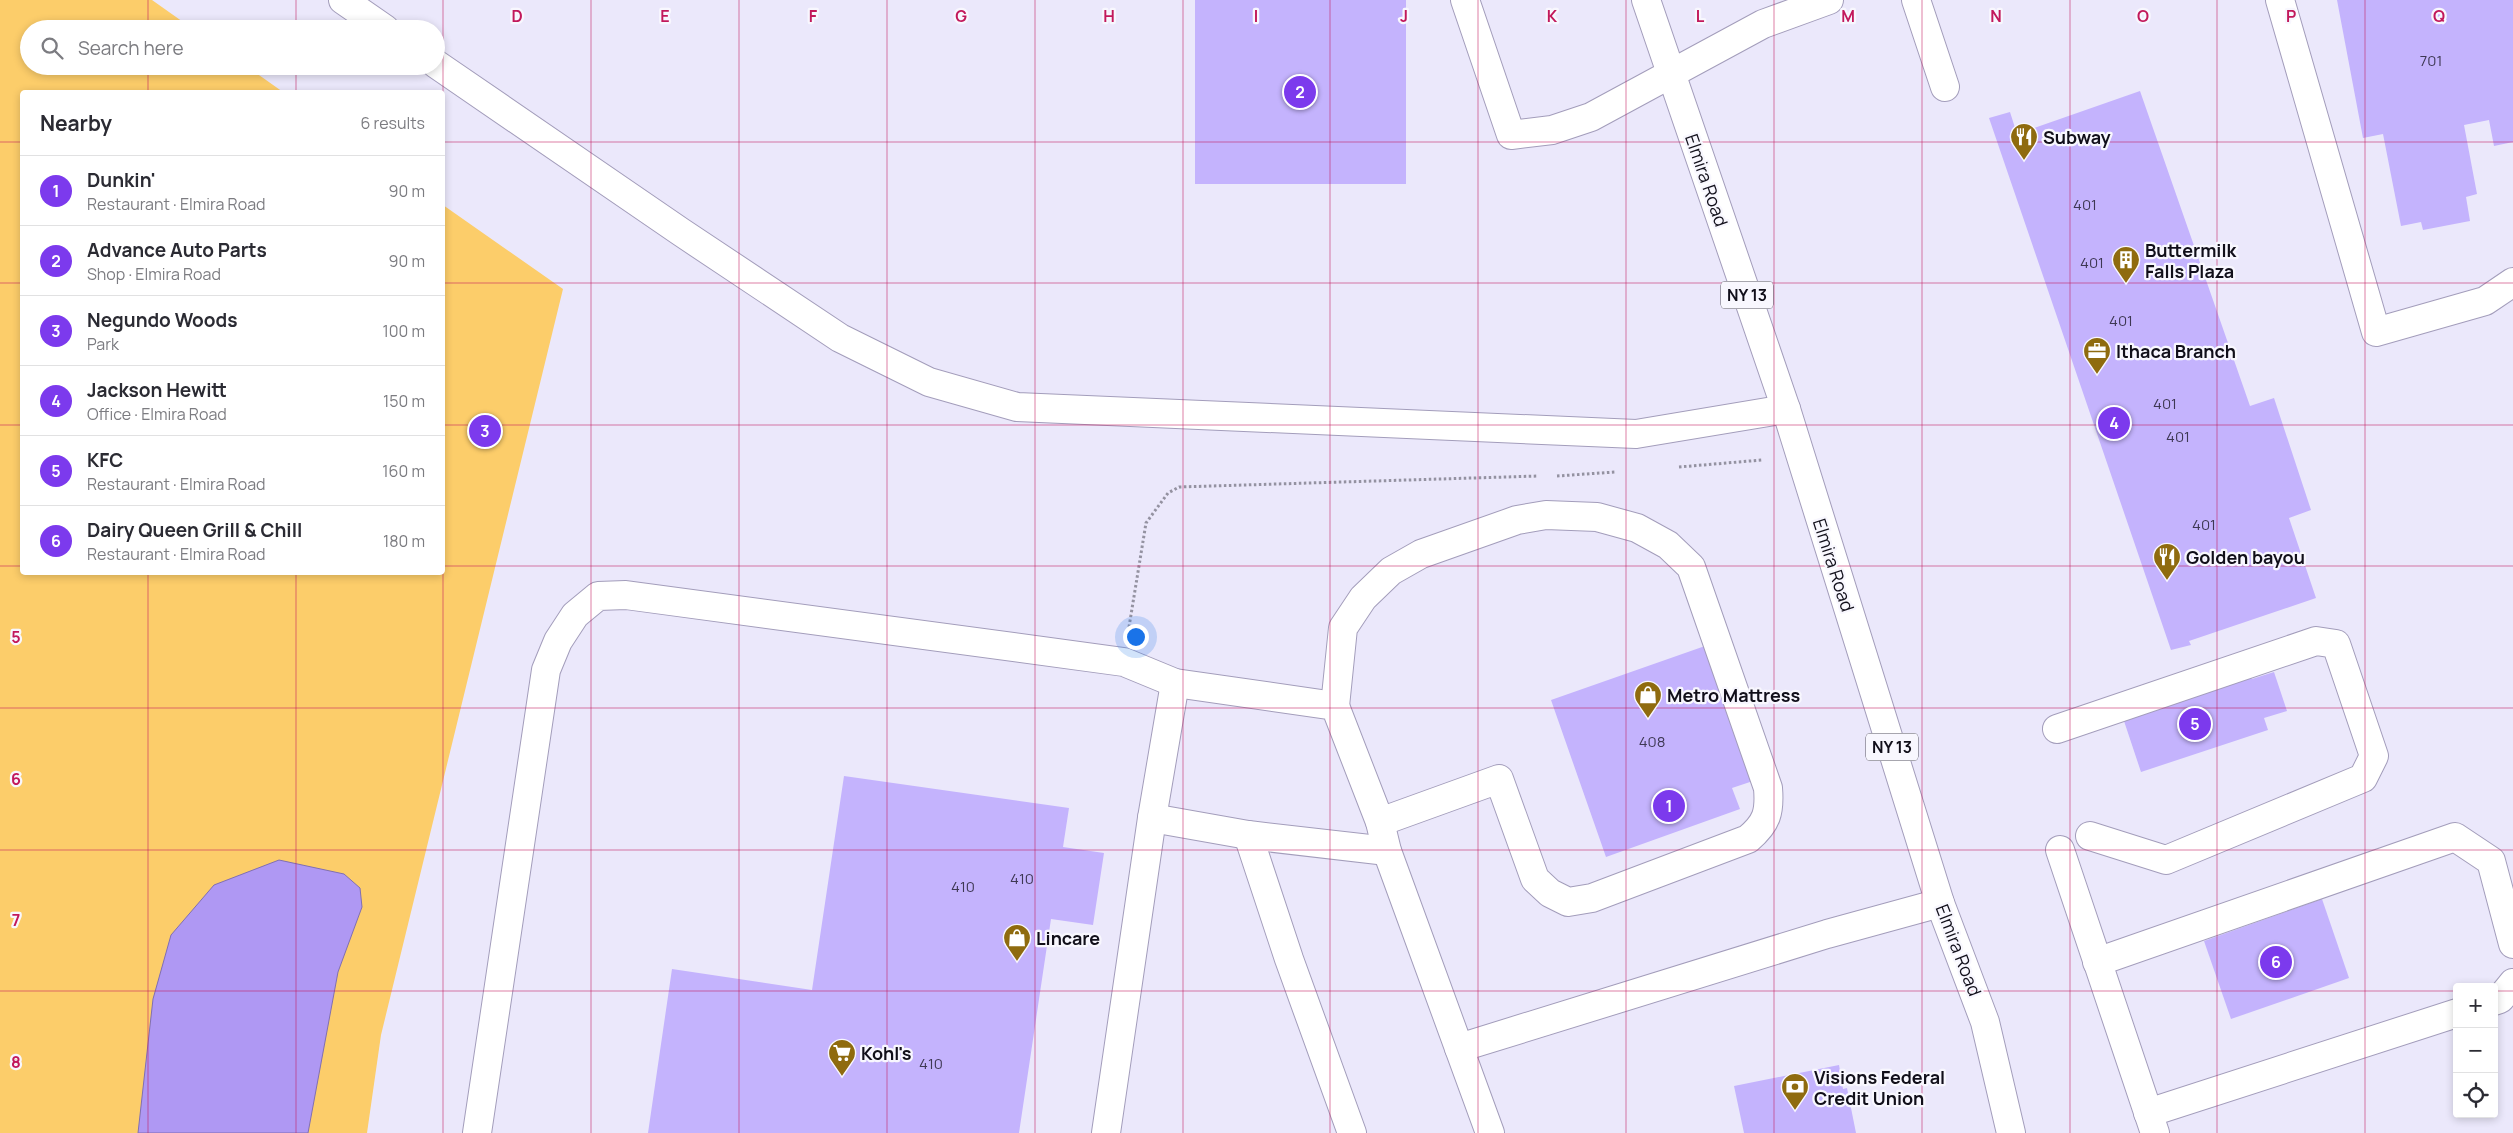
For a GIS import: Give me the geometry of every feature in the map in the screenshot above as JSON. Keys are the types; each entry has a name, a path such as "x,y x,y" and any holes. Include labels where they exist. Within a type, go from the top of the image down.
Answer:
{"main road":[{"path":"343,0 372,20"},
{"path":"1465,0 1511,135 1552,130 1591,117 1763,24 1829,0"},
{"name":"Elmira Road","path":"1646,0 1786,409 1940,903 1985,1022 2010,1133"},
{"path":"1916,0 1945,87"},
{"path":"2280,0 2376,332 2485,301 2513,282"},
{"path":"445,70 840,338 929,382 1017,407 1636,434 1786,409"},
{"path":"1380,822 1499,779 1536,880 1550,893 1568,902 1592,898 1748,839 1761,828 1769,808 1768,788 1691,567 1668,545 1637,528 1597,517 1546,515 1517,520 1421,554 1391,571 1363,598 1343,628 1335,706 1380,822 1387,851 1490,1133"},
{"path":"477,1133 546,670 558,641 575,615 598,596 626,594 1124,662 1176,683 1335,706"},
{"path":"2057,729 2316,641 2336,644 2374,756 2363,778 2166,860 2090,836"},
{"path":"1106,1133 1152,818 1176,683"},
{"path":"1152,818 1248,835 1387,851"},
{"path":"1248,835 1289,959 1352,1133"},
{"path":"2097,962 2455,837 2491,861 2513,944"},
{"path":"2060,850 2151,1123 2453,1014"},
{"path":"1459,1048 1827,934 1940,903"},
{"path":"2498,1000 2513,983"}],"path":[{"path":"1671,468 1800,457"},
{"path":"1556,476 1623,472"},
{"path":"1124,662 1146,524 1168,493 1179,487 1546,476"}],"shaded area":[{"path":"0,0 152,0 180,20 20,20 20,75 259,75 280,90 20,90 20,575 445,575 445,206 563,289 381,1035 367,1133 0,1133"},
{"path":"279,860 344,874 360,888 362,907 338,972 308,1133 138,1133 153,999 171,935 214,885"}],"building":[{"path":"1195,0 1406,0 1406,184 1195,184"},
{"path":"2337,0 2513,0 2513,142 2494,146 2489,120 2464,125 2477,194 2466,197 2470,221 2423,230 2421,222 2401,226 2383,134 2363,138"},
{"name":"Buttermilk Falls Plaza","path":"2140,91 2250,406 2274,398 2311,510 2289,518 2316,598 2189,641 2191,645 2171,650 1989,118 2010,112 2017,134"},
{"path":"1705,646 1753,781 1732,788 1740,809 1606,857 1551,700"},
{"path":"2274,672 2287,711 2264,718 2268,730 2141,772 2123,718 2250,675 2252,679"},
{"path":"844,776 1069,808 1063,847 1104,853 1093,925 1051,919 1019,1133 648,1133 672,969 812,990"},
{"path":"2322,899 2349,978 2231,1019 2204,941"},
{"name":"Visions Federal Credit Union","path":"1839,1065 1843,1089 1847,1088 1856,1133 1744,1133 1734,1086"}],"place":[{"name":"Advance Auto Parts","path":"1300,92"},
{"name":"Subway","path":"2024,161"},
{"name":"Buttermilk Falls Plaza","path":"2126,284"},
{"name":"Ithaca Branch","path":"2097,375"},
{"name":"Jackson Hewitt","path":"2114,423"},
{"name":"Negundo Woods","path":"485,431"},
{"name":"Golden bayou","path":"2167,581"},
{"name":"Metro Mattress","path":"1648,719"},
{"name":"KFC","path":"2195,724"},
{"name":"Dunkin'","path":"1669,806"},
{"name":"Lincare","path":"1017,962"},
{"name":"Dairy Queen Grill & Chill","path":"2276,962"},
{"name":"Kohl's","path":"842,1077"},
{"name":"Visions Federal Credit Union","path":"1795,1111"}]}
